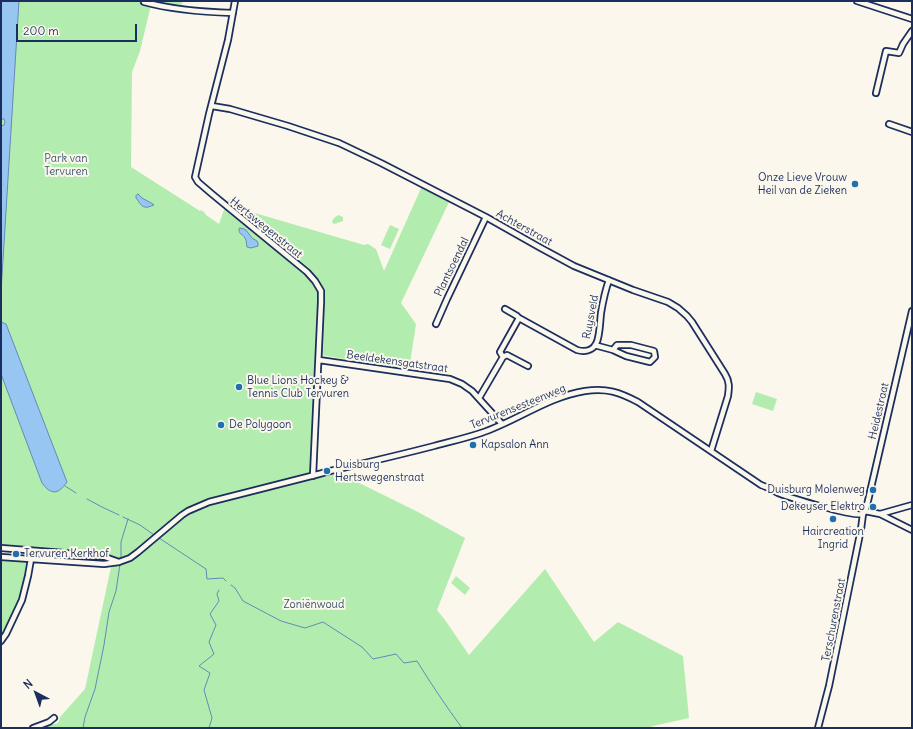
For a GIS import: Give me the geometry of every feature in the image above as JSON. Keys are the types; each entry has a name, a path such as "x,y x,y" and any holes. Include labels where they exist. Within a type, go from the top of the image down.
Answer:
{"street":[{"name":"Hertswegenstraat","path":"235,1 228,40 195,177 196,180 212,194 307,272 321,291 313,476"},
{"path":"857,1 912,19"},
{"path":"144,2 173,9 233,13"},
{"path":"876,93 886,51 898,53 912,31"},
{"name":"Achterstraat","path":"212,106 230,109 339,143 486,217 574,266 633,290 668,302 678,308 694,324 725,374 729,384 728,396 711,451"},
{"path":"889,124 912,132"},
{"name":"Plantsoendal","path":"436,324 486,217"},
{"name":"Ruysveld","path":"505,309 577,350 586,351 596,345 605,292 609,280"},
{"name":"Heidestraat","path":"864,512 912,311"},
{"path":"503,357 500,352 519,318"},
{"path":"596,345 614,350 626,356 650,362 655,357 654,351 631,345 617,345 614,350"},
{"path":"478,398 503,357 507,355 528,366"},
{"name":"Beeldekensgatstraat","path":"319,360 450,379 462,384 472,391 502,424"},
{"name":"Tervurensesteenweg","path":"1,556 104,564 119,562 138,552 171,523 188,511 209,502 470,436 489,430 556,398 584,392 604,390 616,392 638,402 761,485 778,493 846,513 859,515 864,512 880,514"},
{"path":"880,514 912,504"},
{"name":"Terschurenstraat","path":"818,728 831,679 864,512"},
{"path":"880,514 912,530"},
{"path":"1,548 102,556 119,562"},
{"path":"1,642 22,600 31,559"},
{"path":"33,728 49,722 54,718"}],"green space":[{"name":"Zoniënwoud","path":"1,1 183,1 178,11 151,5 140,51 132,72 131,167 200,211 201,210 219,224 226,204 230,199 248,211 364,245 369,244 376,249 384,271 422,186 450,200 401,303 416,324 409,370 315,354 310,474 214,498 216,503 312,478 339,473 418,512 465,538 437,610 469,655 545,569 594,642 618,622 683,656 689,718 649,728 42,728 58,723 60,717 85,689 111,567 110,560 1,551"},
{"path":"338,215 343,217 343,221 334,224 332,222 333,219"},
{"path":"390,225 399,229 390,249 381,245"},
{"path":"756,392 777,399 773,411 752,404"},
{"path":"1,560 26,562 23,593 3,634 1,633"},
{"path":"456,576 470,588 465,595 451,583"}],"water":[{"path":"1,1 19,1 1,292 1,126 4,125 5,122 4,119 1,119"},
{"path":"138,194 154,205 147,207 142,206 136,198"},
{"path":"240,228 246,230 252,238 257,241 258,246 251,248 247,247 246,239 239,232"},
{"path":"1,322 6,324 67,482 58,491 54,492 48,490 42,483 1,374"}],"waterway":[{"path":"65,486 76,493"},
{"path":"87,499 119,515"},
{"path":"123,517 140,525 154,535"},
{"path":"121,558 121,542 128,519"},
{"path":"159,538 206,569 207,579 223,578 226,581"},
{"path":"83,728 85,717 95,689 109,612 116,591 120,564"},
{"path":"231,585 235,588 243,601 281,621 305,628 323,622 362,647 373,659 396,654 404,663 417,661 462,728"},
{"path":"209,728 212,718 204,690 210,673 199,666 214,654 209,642 216,625 210,614 219,601 217,594 219,590"}],"place":[{"name":"Onze Lieve Vrouw Heil van de Zieken","path":"855,184"},
{"name":"Blue Lions Hockey & Tennis Club Tervuren","path":"239,387"},
{"name":"De Polygoon","path":"221,425"},
{"name":"Kapsalon Ann","path":"473,445"},
{"name":"Duisburg Hertswegenstraat","path":"327,471"},
{"name":"Duisburg Molenweg","path":"873,490"},
{"name":"Dekeyser Elektro","path":"873,507"},
{"name":"Haircreation Ingrid","path":"833,519"},
{"name":"Tervuren Kerkhof","path":"16,554"}],"park label":[{"name":"Park van Tervuren","path":"66,165"}]}
